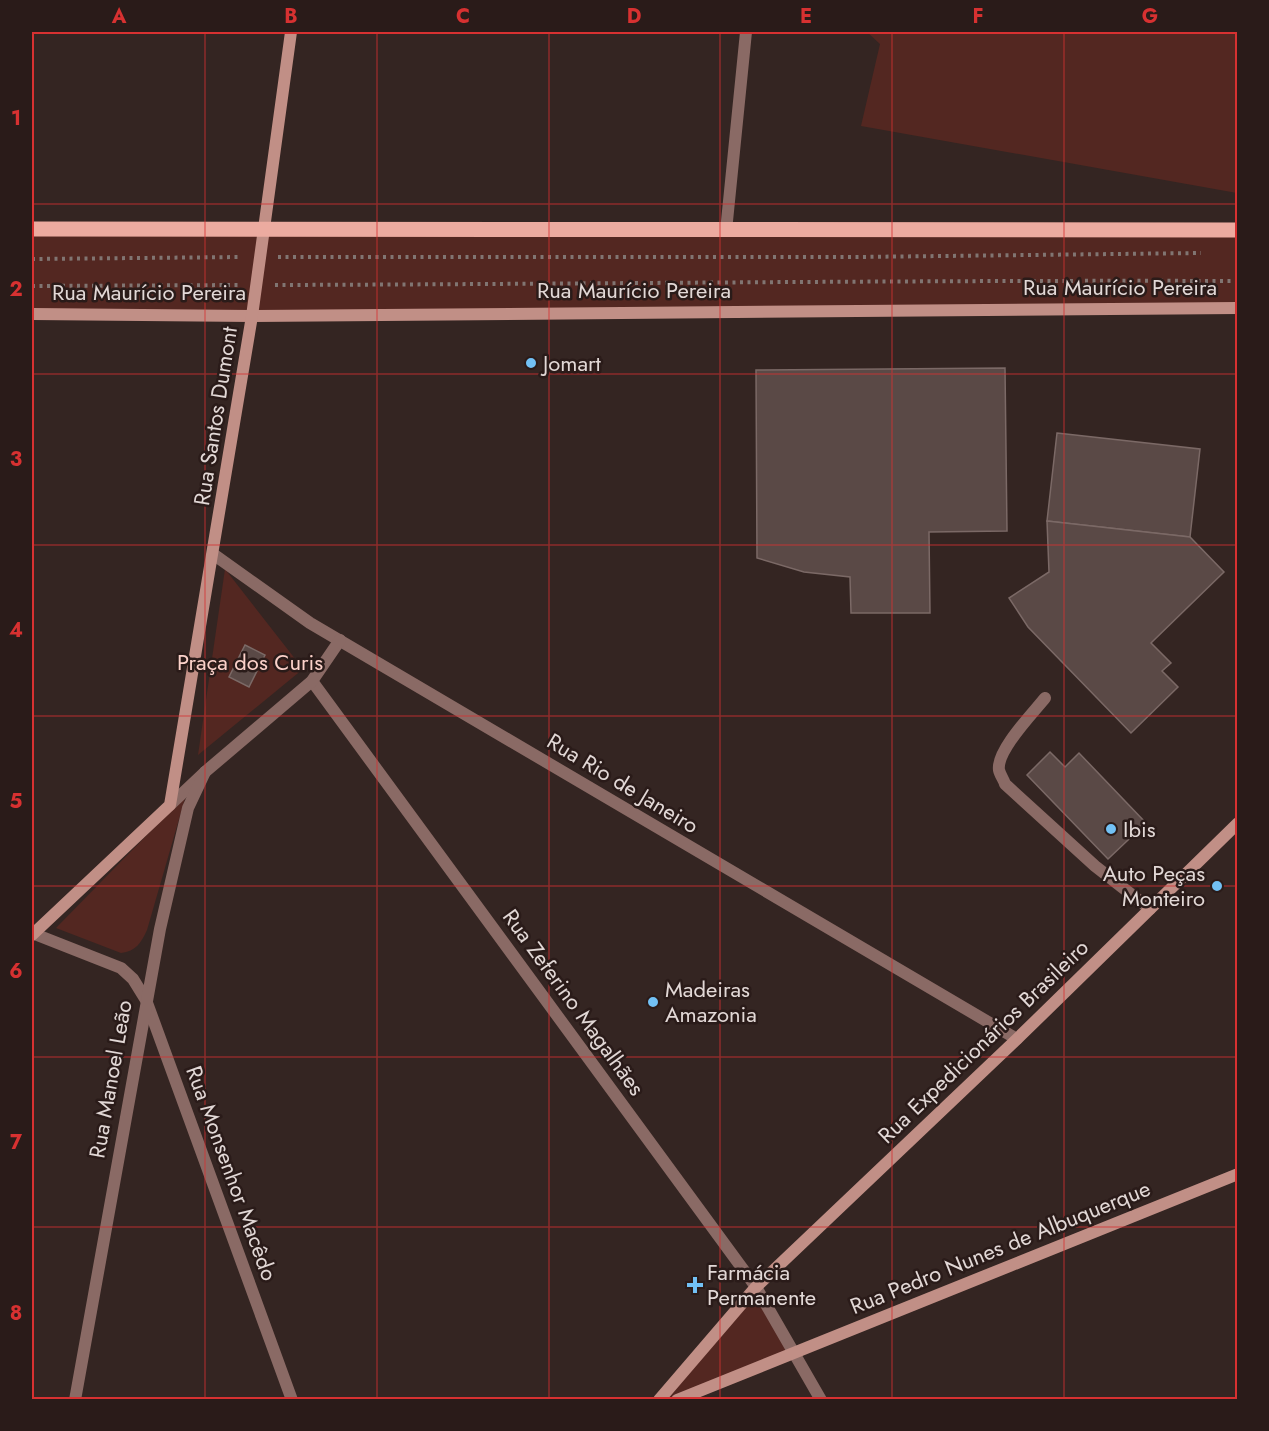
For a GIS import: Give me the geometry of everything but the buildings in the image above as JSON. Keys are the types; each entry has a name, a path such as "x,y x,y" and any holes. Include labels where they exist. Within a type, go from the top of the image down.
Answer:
{"main road":[{"path":"32,229 264,231 1238,230"}],"street":[{"name":"Rua Santos Dumont","path":"170,805 252,316 291,32"},
{"path":"726,231 747,32"},
{"name":"Rua Maurício Pereira","path":"32,314 252,316 1238,308"},
{"name":"Rua Rio de Janeiro","path":"213,554 310,623 1017,1039"},
{"path":"32,934 205,772 312,681 340,640"},
{"name":"Rua Zeferino Magalhães","path":"312,681 756,1287 796,1351 821,1400"},
{"path":"1045,698 1010,742 1001,759 999,770 1005,784 1095,866 1150,909"},
{"name":"Rua Manoel Leão","path":"75,1400 146,1000 188,808 205,772"},
{"name":"Rua Expedicionários Brasileiro","path":"659,1400 756,1287 1017,1039 1238,824"},
{"name":"Rua Monsenhor Macêdo","path":"32,934 121,968 133,979 146,1000 292,1400"},
{"name":"Rua Pedro Nunes de Albuquerque","path":"677,1400 1238,1174"}],"path":[{"path":"32,259 856,257 1202,253"},
{"path":"32,286 598,284 825,280 1238,281"}],"green space":[{"path":"867,32 1237,32 1237,193 861,126 880,44"},
{"path":"32,229 1237,230 1237,308 32,314"},
{"name":"Praça dos Curis","path":"225,569 303,669 198,755"},
{"path":"186,795 147,930 137,946 121,953 56,928"},
{"path":"756,1287 796,1351 677,1399 659,1400"}],"place":[{"name":"Jomart","path":"531,363"},
{"name":"Ibis","path":"1111,829"},
{"name":"Auto Peças Monteiro","path":"1217,886"},
{"name":"Madeiras Amazonia","path":"653,1002"},
{"name":"Farmácia Permanente","path":"695,1285"}]}
